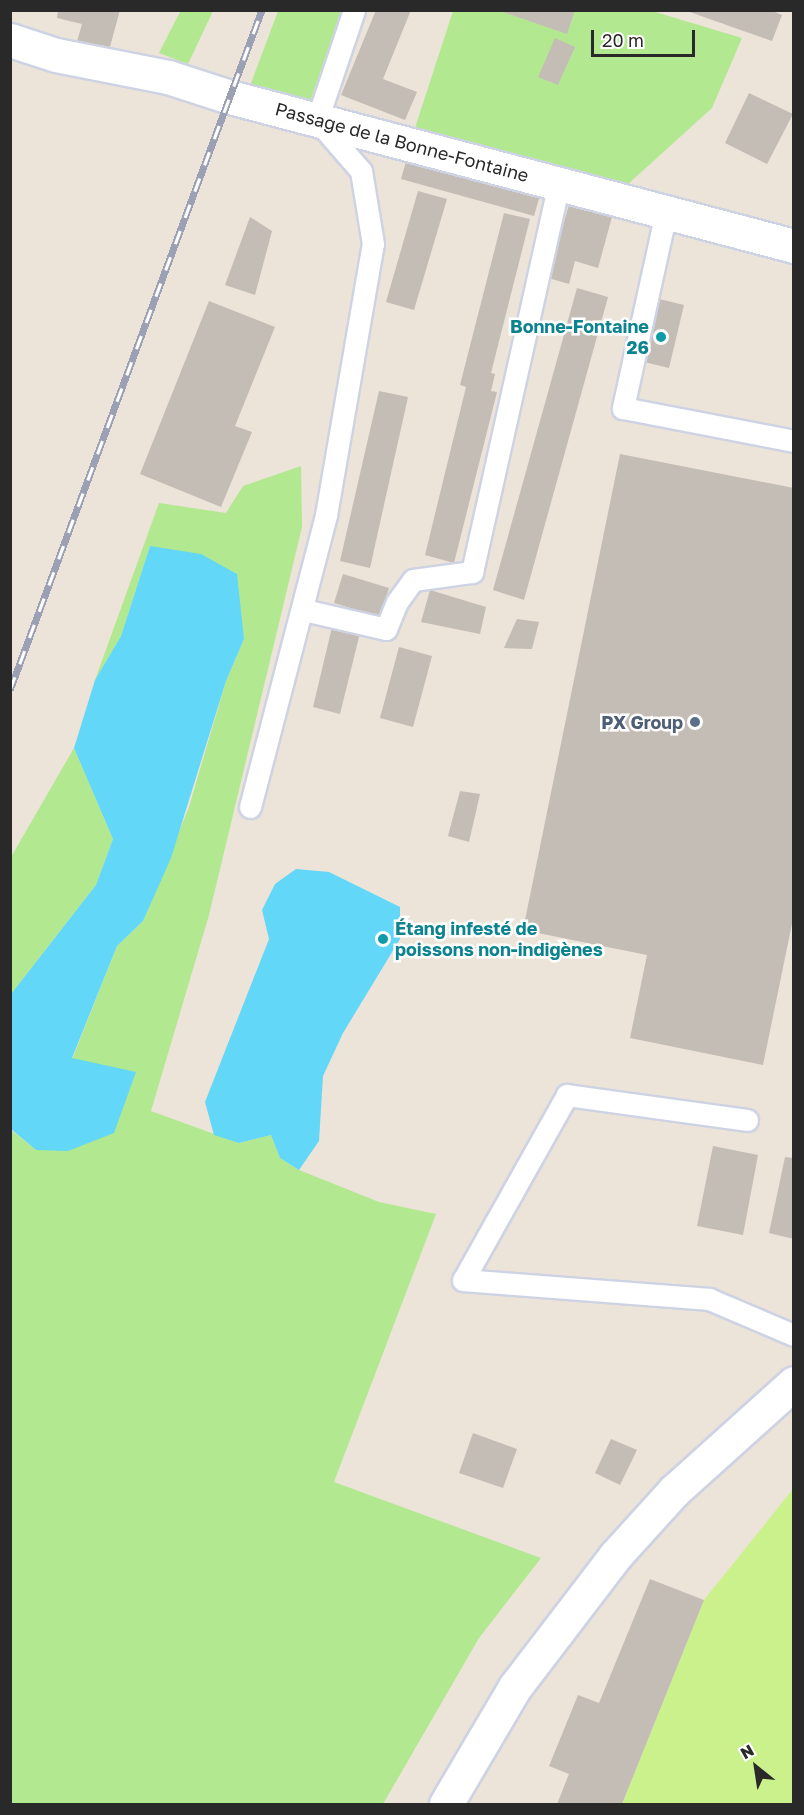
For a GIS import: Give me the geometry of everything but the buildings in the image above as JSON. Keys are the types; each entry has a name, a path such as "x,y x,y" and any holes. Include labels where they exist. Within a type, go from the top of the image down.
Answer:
{"street":[{"name":"Passage de la Bonne-Fontaine","path":"10,40 56,56 168,76 317,120 794,246"},
{"path":"446,1804 515,1687 608,1564 674,1491 794,1383"}],"lane":[{"path":"250,807 304,610 326,515 373,244 361,171 317,120 354,10"},
{"path":"304,610 386,629 397,602 413,580 472,572 559,184"},
{"path":"666,212 623,408 794,441"},
{"path":"747,1120 567,1095 463,1280 710,1299 794,1335"}],"green space":[{"path":"181,10 213,11 188,64 159,53"},
{"path":"278,11 342,11 310,102 250,86"},
{"path":"453,11 652,11 742,38 712,108 627,185 414,131"},
{"path":"301,466 302,527 209,915 151,1111 239,1143 271,1135 280,1158 299,1170 379,1202 436,1214 334,1482 541,1558 479,1638 383,1804 11,1804 10,1129 36,1150 117,946 143,921 189,807 226,681 244,639 150,546 121,636 95,680 159,503 226,513 243,486"},
{"path":"74,748 113,839 96,885 11,994 11,857"},
{"path":"793,1489 793,1804 622,1804 704,1600"}],"water":[{"path":"150,546 201,554 237,574 244,639 226,681 171,858 143,921 117,946 72,1058 136,1072 114,1133 68,1151 36,1150 11,1129 11,994 96,885 113,839 74,748 95,680 121,636"},
{"path":"296,869 329,872 400,907 400,939 343,1033 323,1076 319,1141 299,1170 280,1158 271,1135 239,1143 214,1135 205,1102 269,939 262,910 275,884"}],"railway":[{"path":"10,690 262,10"}],"place":[{"name":"Bonne-Fontaine 26","path":"661,337"},
{"name":"PX Group","path":"695,722"},
{"name":"Étang infesté de poissons non-indigènes","path":"383,939"}]}
